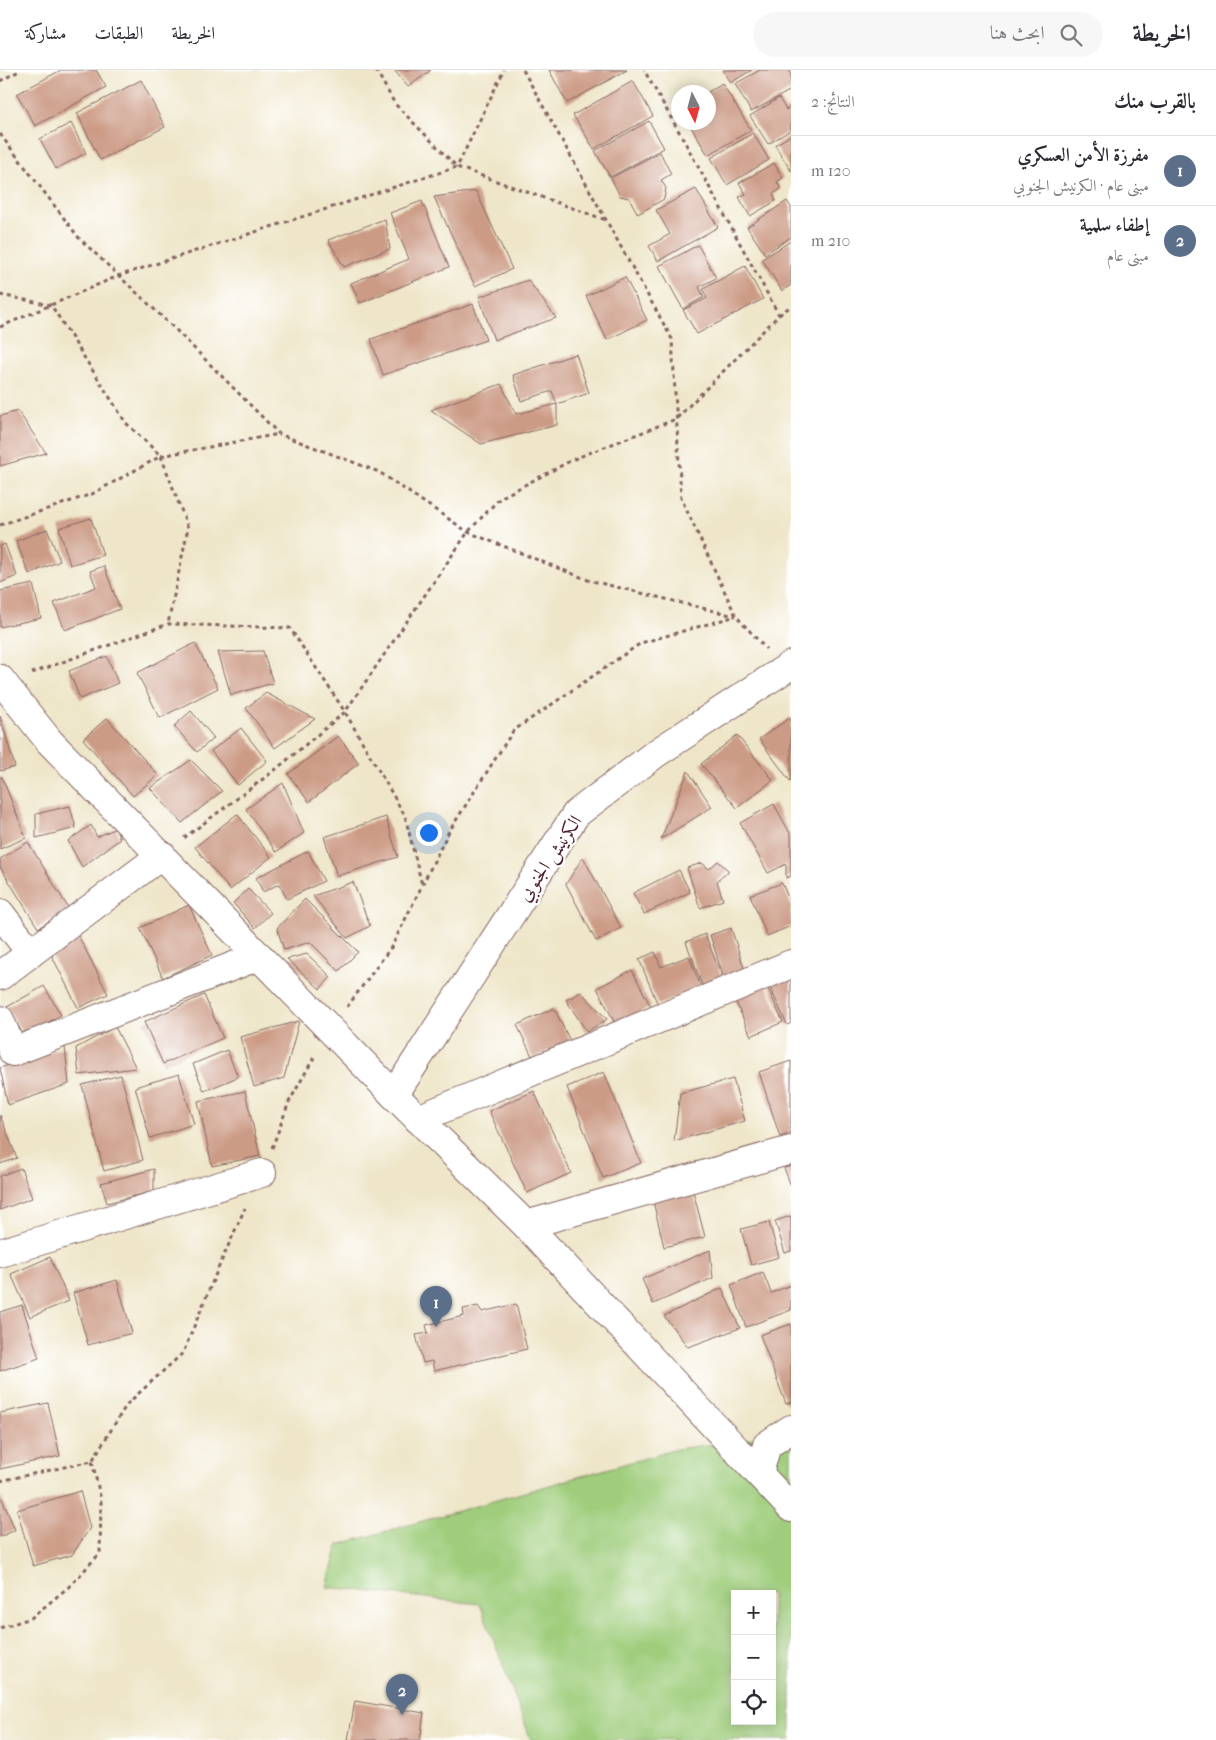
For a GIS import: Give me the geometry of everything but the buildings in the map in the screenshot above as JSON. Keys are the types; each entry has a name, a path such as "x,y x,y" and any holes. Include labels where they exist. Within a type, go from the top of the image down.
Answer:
{"street":[{"name":"الكرنيش الجنوبي","path":"394,1095 576,814 655,754 789,671"},
{"path":"2,681 50,741 394,1095 526,1225 791,1508"},
{"path":"0,976 162,855"},
{"path":"0,913 31,954"},
{"path":"0,1020 13,1052 259,956"},
{"path":"418,1119 791,964"},
{"path":"526,1225 791,1150"},
{"path":"0,1253 262,1173"},
{"path":"759,1473 767,1445 791,1429"}],"path":[{"path":"0,81 21,70"},
{"path":"376,70 395,104 457,167 606,220"},
{"path":"0,327 118,276 457,167 504,70"},
{"path":"524,70 672,339 681,498 736,616 789,671"},
{"path":"644,70 779,315"},
{"path":"0,134 79,238 175,329 279,434 379,472 468,532 588,580 736,616"},
{"path":"0,295 51,305 126,423 162,456 188,528 168,624"},
{"path":"162,855 275,770 344,712 468,532 500,498 574,459 676,419 779,315 791,306"},
{"path":"0,524 92,494 162,456 279,434"},
{"path":"2,681 168,624 290,628 344,712 405,816 422,885"},
{"path":"0,1628 31,1618 71,1585 100,1553 101,1500 92,1461"}],"green space":[{"path":"791,1433 791,1740 531,1740 480,1604 327,1587 338,1545 677,1449"}],"place":[{"name":"مفرزة الأمن العسكري","path":"436,1327"},
{"name":"إطفاء سلمية","path":"402,1715"}]}
